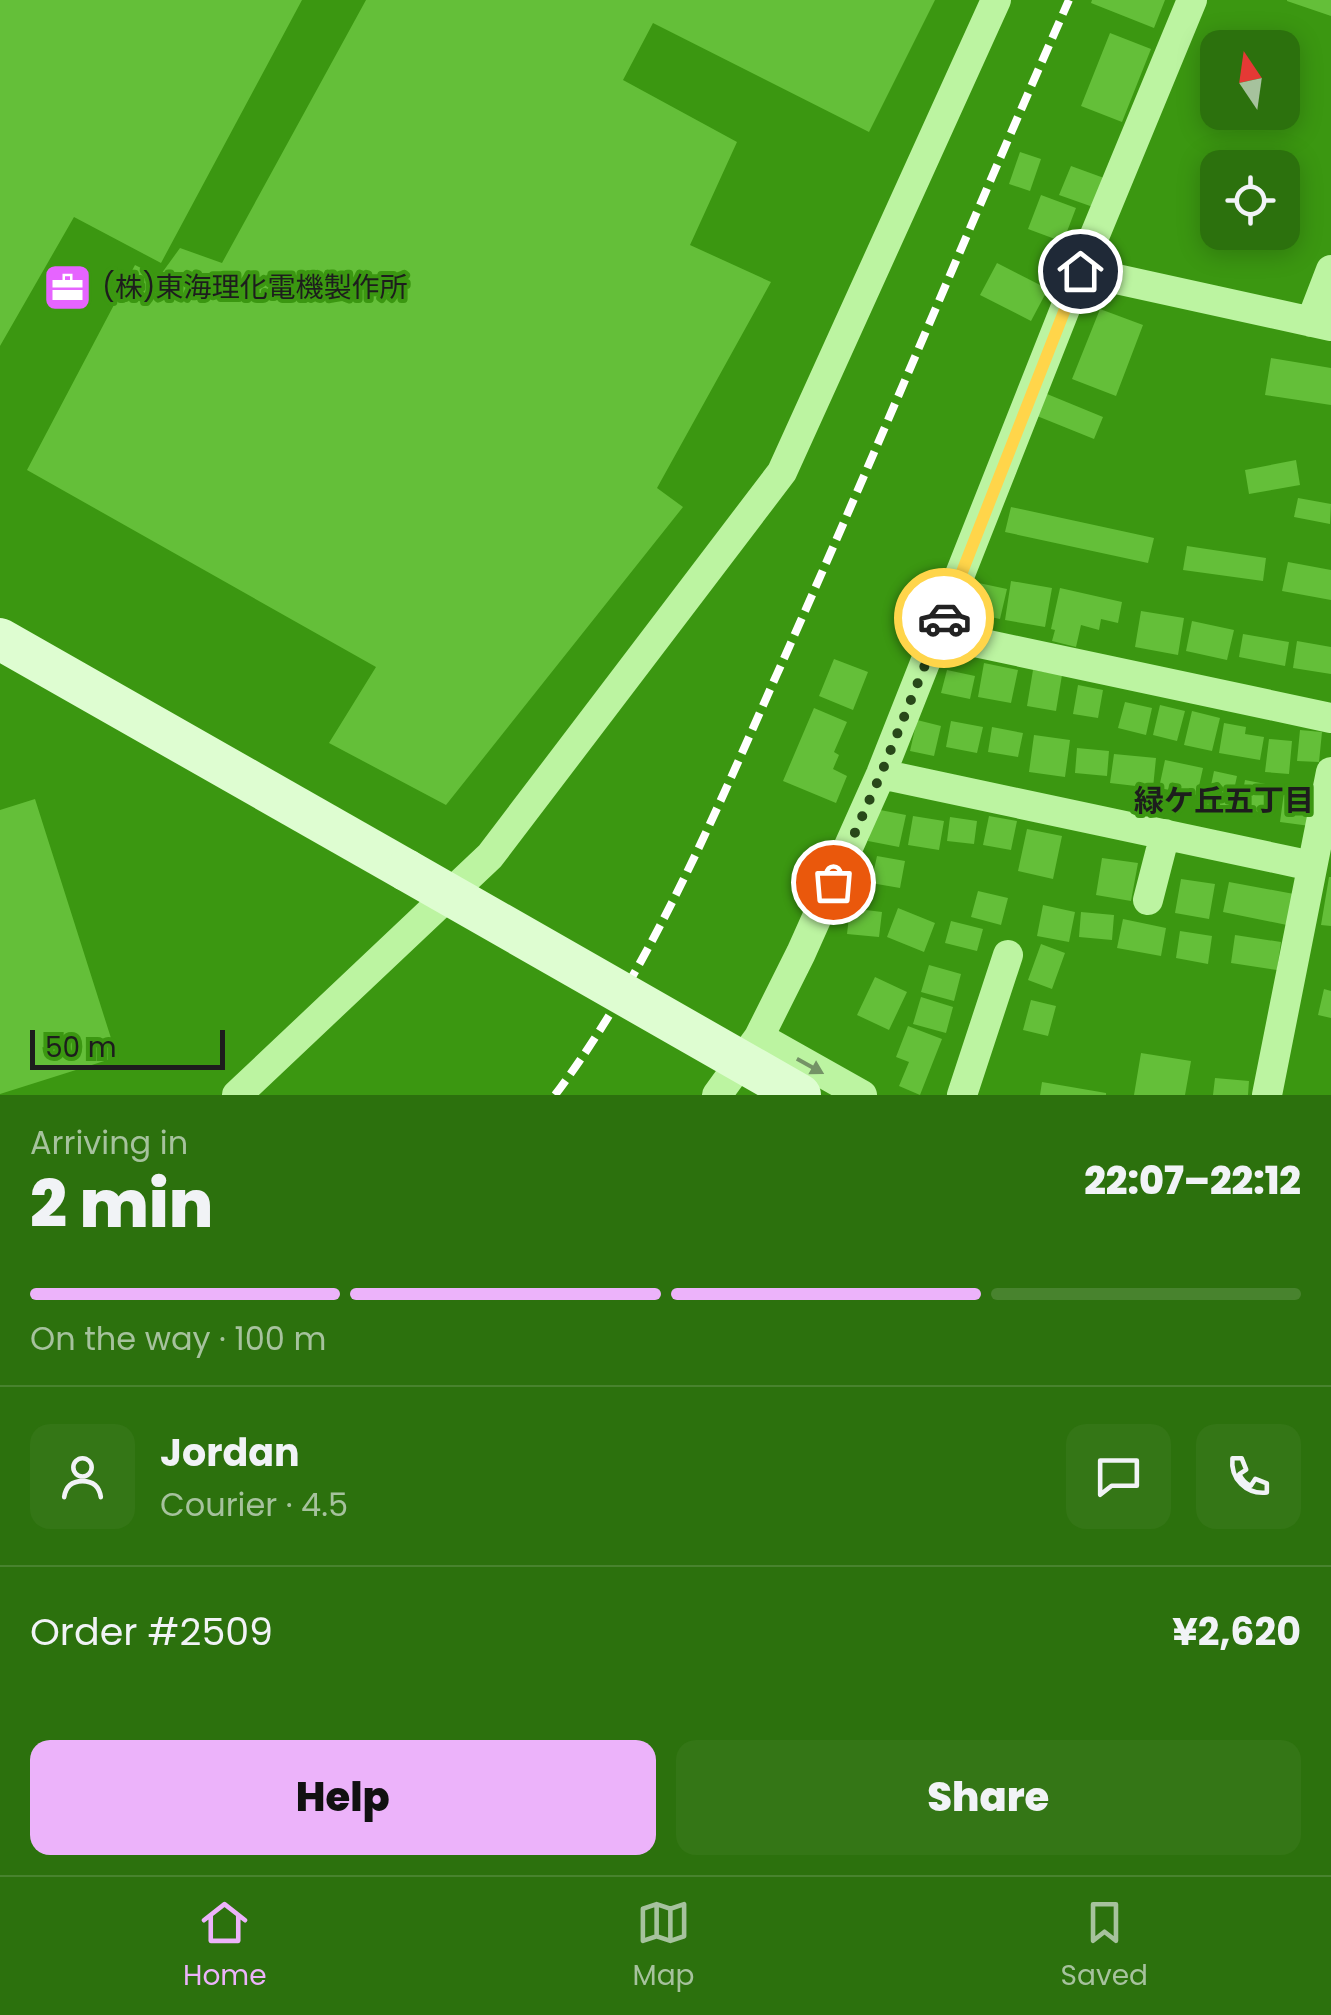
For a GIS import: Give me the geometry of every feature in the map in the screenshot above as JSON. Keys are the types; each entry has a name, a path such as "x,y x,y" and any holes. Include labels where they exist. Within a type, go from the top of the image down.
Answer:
{"street":[{"path":"237,1095 490,856 782,472 996,0"},
{"path":"720,1094 759,1037 881,774 1192,0"},
{"path":"1080,271 1321,324 1331,270"},
{"path":"938,634 1331,718"},
{"path":"0,639 800,1095"},
{"path":"1268,1095 1331,772"},
{"path":"881,774 1312,866"},
{"path":"1148,900 1166,834"},
{"path":"962,1095 1008,955"},
{"path":"759,1037 862,1095"}],"building":[{"path":"0,0 302,0 161,263 74,217 0,346"},
{"path":"366,0 935,0 869,132 653,23 623,80 737,142 690,245 771,282 657,488 683,507 446,805 329,743 376,667 27,470 135,265 159,277 180,248 222,263"},
{"path":"1165,0 1154,28 1091,3"},
{"path":"1331,0 1331,16 1287,1"},
{"path":"1110,33 1151,49 1122,122 1081,106"},
{"path":"1020,152 1041,159 1030,191 1009,184"},
{"path":"1071,166 1104,178 1093,207 1059,195"},
{"path":"1041,195 1076,208 1063,242 1028,229"},
{"path":"997,263 1048,289 1031,321 980,295"},
{"path":"1100,309 1143,325 1116,396 1072,379"},
{"path":"1271,358 1331,368 1331,405 1265,395"},
{"path":"1047,394 1103,417 1094,439 1037,416"},
{"path":"1296,460 1300,485 1249,494 1245,470"},
{"path":"1298,498 1331,504 1330,524 1294,517"},
{"path":"1011,507 1154,538 1148,563 1005,532"},
{"path":"1187,546 1266,558 1263,581 1183,570"},
{"path":"1288,562 1331,570 1331,600 1282,591"},
{"path":"1011,581 1052,588 1045,627 1005,620"},
{"path":"974,582 1007,589 1000,619 967,612"},
{"path":"1060,588 1122,602 1118,623 1101,619 1099,630 1081,625 1076,647 1052,641"},
{"path":"1141,611 1184,618 1178,655 1135,647"},
{"path":"1192,621 1234,630 1227,660 1186,651"},
{"path":"1243,634 1289,642 1285,666 1239,657"},
{"path":"1297,641 1331,647 1331,674 1293,668"},
{"path":"834,659 868,672 853,710 819,696"},
{"path":"984,663 1018,670 1011,703 978,697"},
{"path":"947,670 975,676 970,699 941,693"},
{"path":"1033,670 1062,675 1056,711 1027,706"},
{"path":"1078,685 1103,690 1098,718 1073,714"},
{"path":"1125,702 1152,708 1146,735 1118,728"},
{"path":"1160,705 1185,711 1177,741 1153,735"},
{"path":"814,708 847,722 834,752 839,755 833,769 847,776 836,803 783,781"},
{"path":"1192,711 1220,718 1212,751 1184,745"},
{"path":"917,720 941,726 934,756 910,751"},
{"path":"951,721 983,727 977,753 946,747"},
{"path":"1224,723 1246,727 1245,734 1264,737 1260,760 1219,753"},
{"path":"992,727 1023,733 1018,757 988,752"},
{"path":"1300,730 1322,732 1319,762 1297,761"},
{"path":"1034,735 1070,740 1065,777 1029,772"},
{"path":"1269,739 1292,741 1289,774 1265,772"},
{"path":"1077,748 1109,751 1107,776 1075,773"},
{"path":"1114,754 1156,758 1153,788 1110,783"},
{"path":"1165,760 1203,768 1197,795 1159,788"},
{"path":"1214,771 1237,776 1229,813 1206,809"},
{"path":"1245,780 1276,786 1270,814 1240,808"},
{"path":"1285,785 1315,789 1310,826 1280,822"},
{"path":"35,799 117,1057 0,1094 0,810"},
{"path":"875,809 906,815 899,847 868,841"},
{"path":"913,816 944,821 939,850 908,845"},
{"path":"989,816 1017,821 1011,850 983,845"},
{"path":"950,817 977,821 974,844 947,841"},
{"path":"1027,829 1062,836 1053,879 1018,871"},
{"path":"877,856 905,861 900,888 871,883"},
{"path":"1102,858 1138,863 1131,901 1096,895"},
{"path":"1331,877 1331,926 1321,925"},
{"path":"1181,879 1215,884 1209,919 1175,913"},
{"path":"1229,882 1294,894 1287,925 1223,912"},
{"path":"978,891 1008,898 1001,925 971,917"},
{"path":"1043,905 1075,912 1069,942 1037,936"},
{"path":"850,908 882,912 879,937 847,934"},
{"path":"898,908 935,923 924,952 887,937"},
{"path":"1081,912 1114,915 1112,940 1079,937"},
{"path":"1123,919 1166,928 1161,956 1117,948"},
{"path":"951,921 983,929 977,951 945,943"},
{"path":"1180,931 1212,936 1208,964 1176,958"},
{"path":"1235,935 1281,942 1277,970 1231,963"},
{"path":"1041,944 1065,953 1052,989 1028,980"},
{"path":"929,965 961,974 954,1001 921,992"},
{"path":"875,977 907,992 889,1030 857,1015"},
{"path":"1324,989 1331,991 1331,1018 1318,1015"},
{"path":"921,997 953,1007 946,1033 913,1024"},
{"path":"1031,1000 1056,1006 1048,1036 1023,1030"},
{"path":"908,1026 942,1039 920,1095 899,1086 909,1062 896,1057"},
{"path":"1141,1053 1191,1061 1185,1095 1134,1095"},
{"path":"1215,1078 1249,1081 1248,1095 1213,1095"},
{"path":"1042,1082 1106,1093 1106,1095 1040,1095"}],"railway":[{"path":"555,1095 621,996 704,837 1069,0"}],"way so far":[{"path":"833,882 944,618"}],"place":[{"name":"(株)東海理化電機製作所","path":"67,287"}],"district":[{"name":"緑ケ丘五丁目","path":"1224,800"}],"route":[{"path":"944,618 1080,271"}]}
